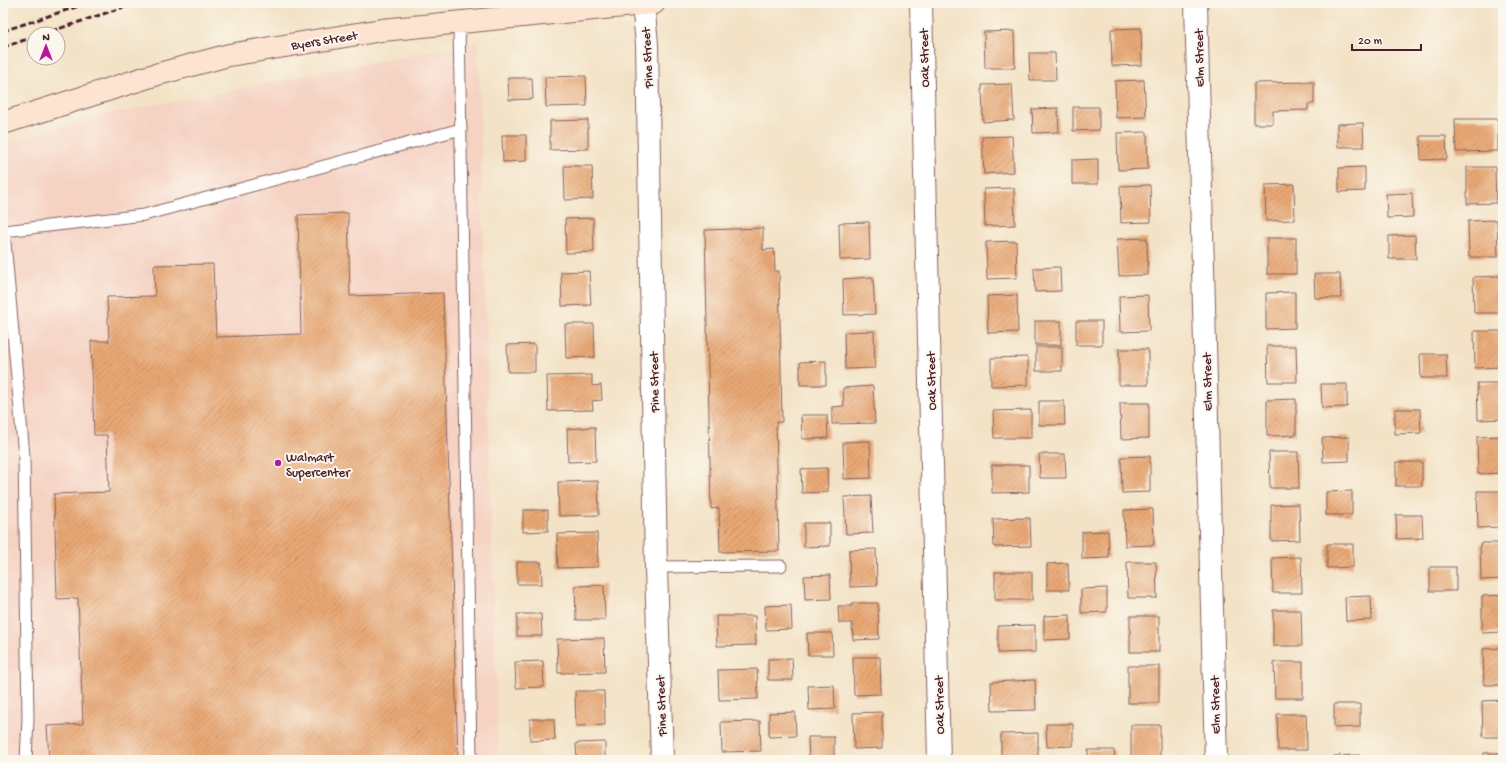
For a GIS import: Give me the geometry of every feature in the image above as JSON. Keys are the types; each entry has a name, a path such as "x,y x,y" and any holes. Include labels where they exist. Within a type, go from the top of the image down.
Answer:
{"street":[{"name":"Oak Street","path":"921,3 939,760"},
{"name":"Elm Street","path":"1196,3 1216,760"},
{"name":"Byers Street","path":"3,123 151,76 230,55 382,30 648,4"},
{"name":"Pine Street","path":"648,4 647,52 656,567 662,760"}],"lane":[{"path":"459,22 471,760"},
{"path":"26,760 28,719 24,456 4,231 144,215 461,129"},
{"path":"656,567 781,566"}],"shaded area":[{"path":"478,42 498,760 3,760 3,145 78,120"}],"building":[{"path":"1141,28 1142,65 1112,66 1111,29"},
{"path":"1014,31 1015,68 985,68 984,32"},
{"path":"1029,53 1055,53 1056,80 1030,80"},
{"path":"586,76 587,106 546,107 545,77"},
{"path":"508,78 532,78 533,99 509,100"},
{"path":"1144,80 1146,117 1116,118 1115,81"},
{"path":"1314,82 1314,104 1308,104 1308,110 1273,111 1273,124 1254,124 1254,83"},
{"path":"1012,84 1014,120 983,122 982,85"},
{"path":"1073,107 1099,107 1099,130 1073,131"},
{"path":"1058,108 1059,132 1033,133 1032,109"},
{"path":"1455,119 1498,119 1498,151 1456,152"},
{"path":"588,120 588,149 550,150 550,121"},
{"path":"1363,123 1364,147 1338,147 1337,124"},
{"path":"1147,132 1148,169 1118,170 1117,133"},
{"path":"502,135 526,135 526,161 503,162"},
{"path":"1012,136 1014,172 984,174 982,137"},
{"path":"1420,136 1446,136 1447,159 1421,160"},
{"path":"1098,159 1098,184 1072,184 1072,160"},
{"path":"564,166 592,166 593,199 565,200"},
{"path":"1365,167 1365,191 1339,192 1339,168"},
{"path":"1467,167 1495,167 1496,203 1467,204"},
{"path":"1294,184 1295,220 1266,221 1265,185"},
{"path":"1150,185 1151,222 1121,223 1120,186"},
{"path":"1014,188 1015,225 985,226 984,189"},
{"path":"1412,193 1413,217 1387,218 1386,194"},
{"name":"Walmart Supercenter","path":"348,213 350,296 443,293 458,760 49,760 47,726 83,724 78,598 57,599 54,494 109,492 107,435 94,435 91,341 109,341 107,297 155,296 154,265 213,264 216,337 301,334 298,215"},
{"path":"593,218 594,252 566,253 565,219"},
{"path":"1497,220 1498,257 1469,257 1468,221"},
{"path":"869,222 870,259 840,260 839,223"},
{"path":"763,228 763,250 774,249 775,271 779,271 782,422 776,422 779,551 720,552 719,508 711,509 705,230"},
{"path":"1415,235 1416,259 1389,259 1389,236"},
{"path":"1147,238 1148,275 1119,276 1117,239"},
{"path":"1267,238 1296,238 1296,274 1267,274"},
{"path":"1016,241 1017,278 987,279 986,242"},
{"path":"1060,267 1061,291 1035,292 1034,268"},
{"path":"589,271 591,305 562,306 561,272"},
{"path":"1314,274 1340,274 1341,298 1315,298"},
{"path":"1501,276 1502,313 1474,313 1473,277"},
{"path":"873,277 875,314 844,315 843,279"},
{"path":"1295,292 1295,328 1266,329 1266,293"},
{"path":"1017,295 1018,332 988,333 987,296"},
{"path":"1148,295 1149,331 1120,332 1119,296"},
{"path":"1035,321 1061,321 1061,345 1035,345"},
{"path":"1076,321 1102,321 1102,345 1076,345"},
{"path":"565,324 594,324 595,357 566,358"},
{"path":"874,331 875,368 845,369 844,332"},
{"path":"1474,331 1502,331 1503,367 1475,368"},
{"path":"535,344 535,372 508,372 507,345"},
{"path":"1267,346 1296,346 1297,382 1268,382"},
{"path":"1036,347 1062,347 1062,371 1036,371"},
{"path":"1119,349 1148,349 1148,385 1119,385"},
{"path":"1420,354 1446,354 1447,378 1421,378"},
{"path":"1028,357 1028,385 991,386 991,358"},
{"path":"826,361 826,385 800,385 800,362"},
{"path":"592,375 592,386 601,385 602,400 592,401 593,410 548,411 547,376"},
{"path":"1477,383 1503,383 1503,419 1478,420"},
{"path":"1321,384 1347,384 1347,407 1322,408"},
{"path":"873,386 875,423 832,424 832,407 844,406 843,388"},
{"path":"1296,399 1296,435 1267,436 1267,400"},
{"path":"1039,401 1064,401 1065,425 1039,425"},
{"path":"1120,403 1149,403 1149,438 1121,439"},
{"path":"1395,409 1420,409 1421,433 1395,434"},
{"path":"1031,410 1031,438 994,438 993,411"},
{"path":"801,415 827,415 828,438 802,439"},
{"path":"595,427 596,461 568,462 567,429"},
{"path":"1503,436 1503,473 1478,474 1477,437"},
{"path":"1349,437 1349,461 1323,462 1322,438"},
{"path":"870,441 871,478 844,479 843,442"},
{"path":"1269,452 1298,452 1299,488 1270,488"},
{"path":"1039,454 1065,454 1066,478 1040,478"},
{"path":"1150,456 1150,492 1122,493 1121,457"},
{"path":"1396,462 1422,462 1422,486 1396,486"},
{"path":"992,465 1029,465 1029,492 992,493"},
{"path":"827,468 828,492 802,493 801,469"},
{"path":"598,481 599,515 559,516 558,482"},
{"path":"1352,491 1352,515 1326,515 1326,492"},
{"path":"1477,491 1503,491 1503,527 1478,528"},
{"path":"871,496 873,533 846,534 844,497"},
{"path":"1299,504 1300,540 1271,541 1271,505"},
{"path":"1153,509 1154,545 1125,546 1124,510"},
{"path":"523,510 548,510 548,531 523,532"},
{"path":"1396,515 1422,515 1423,538 1397,539"},
{"path":"1030,518 1031,546 994,547 993,519"},
{"path":"804,523 830,523 830,546 804,547"},
{"path":"1108,531 1109,558 1082,559 1082,532"},
{"path":"597,533 598,567 558,568 557,534"},
{"path":"1480,543 1503,543 1503,579 1481,580"},
{"path":"1327,544 1353,544 1353,567 1327,568"},
{"path":"876,549 877,586 850,587 849,550"},
{"path":"1301,557 1302,593 1273,593 1272,558"},
{"path":"517,562 541,562 542,584 517,584"},
{"path":"1127,562 1156,562 1157,598 1128,598"},
{"path":"1068,563 1069,590 1047,590 1047,564"},
{"path":"1430,567 1456,567 1456,591 1430,591"},
{"path":"995,572 1032,572 1032,600 995,600"},
{"path":"830,575 831,599 805,600 804,576"},
{"path":"604,585 605,620 576,620 575,586"},
{"path":"1107,588 1107,612 1081,613 1081,589"},
{"path":"1503,595 1503,632 1482,633 1482,596"},
{"path":"1371,596 1372,620 1346,621 1345,597"},
{"path":"852,603 878,603 879,639 853,640 852,623 839,623 838,606 852,606"},
{"path":"791,605 792,629 766,630 765,606"},
{"path":"1273,610 1301,610 1302,646 1273,646"},
{"path":"517,614 541,614 542,636 517,636"},
{"path":"1070,615 1070,639 1044,640 1044,616"},
{"path":"716,616 755,616 756,645 717,646"},
{"path":"1130,616 1159,616 1159,652 1130,652"},
{"path":"1035,625 1035,652 998,653 998,626"},
{"path":"807,633 832,633 833,655 808,655"},
{"path":"604,638 605,672 558,673 557,639"},
{"path":"1503,648 1503,685 1484,685 1483,649"},
{"path":"853,657 880,657 881,694 854,695"},
{"path":"792,658 793,680 768,680 768,659"},
{"path":"543,661 544,687 516,688 515,662"},
{"path":"1274,662 1303,662 1303,698 1275,698"},
{"path":"1128,666 1159,666 1159,703 1128,703"},
{"path":"757,669 758,699 719,700 718,670"},
{"path":"1035,680 1036,710 992,711 991,682"},
{"path":"834,685 835,709 809,710 808,686"},
{"path":"575,691 604,691 605,725 576,726"},
{"path":"1503,700 1503,737 1483,737 1482,701"},
{"path":"1334,704 1360,704 1360,727 1334,728"},
{"path":"795,712 796,736 769,737 769,713"},
{"path":"882,712 882,748 854,749 853,713"},
{"path":"1277,714 1306,714 1307,750 1278,750"},
{"path":"530,719 554,719 555,740 530,741"},
{"path":"760,721 761,751 722,752 721,722"},
{"path":"1046,724 1073,724 1073,746 1047,747"},
{"path":"1131,725 1160,725 1160,760 1131,760"},
{"path":"1038,733 1038,760 1001,760 1001,734"},
{"path":"808,737 834,737 834,760 809,760"},
{"path":"605,742 605,760 577,760 576,743"},
{"path":"1088,750 1114,750 1115,760 1088,760"},
{"path":"1484,753 1503,753 1503,760 1484,760"},
{"path":"1360,755 1360,760 1334,760 1334,756"}],"railway":[{"path":"3,31 88,3"},
{"path":"66,26 136,3"},
{"path":"3,47 26,40"}],"place":[{"name":"Walmart Supercenter","path":"278,463"}]}
